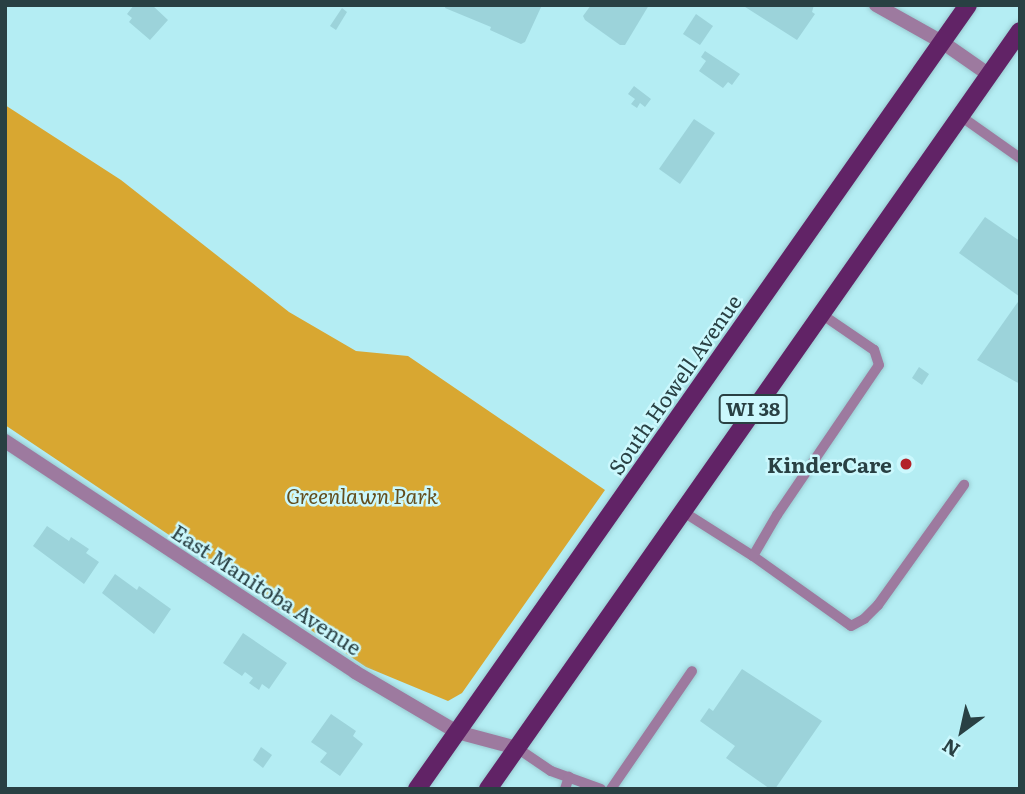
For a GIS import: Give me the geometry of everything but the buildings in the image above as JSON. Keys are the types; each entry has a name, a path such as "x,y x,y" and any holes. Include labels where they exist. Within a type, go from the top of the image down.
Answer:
{"main road":[{"name":"South Howell Avenue","path":"417,789 968,5"},
{"name":"WI 38","path":"488,789 1020,31"}],"street":[{"path":"876,5 942,42 988,74"},
{"name":"East Manitoba Avenue","path":"5,441 344,666 457,732 517,748"}],"lane":[{"path":"960,115 1020,158"},
{"path":"753,556 777,514 878,365 874,350 820,313"},
{"path":"682,511 753,556 851,626 864,619 878,605 964,485"},
{"path":"611,789 692,671"},
{"path":"517,748 551,771 601,789"},
{"path":"565,789 569,777"}],"green space":[{"name":"Greenlawn Park","path":"5,105 121,180 289,312 356,351 408,356 605,490 462,693 448,701 366,667 5,425"}],"place":[{"name":"KinderCare","path":"906,464"}]}
